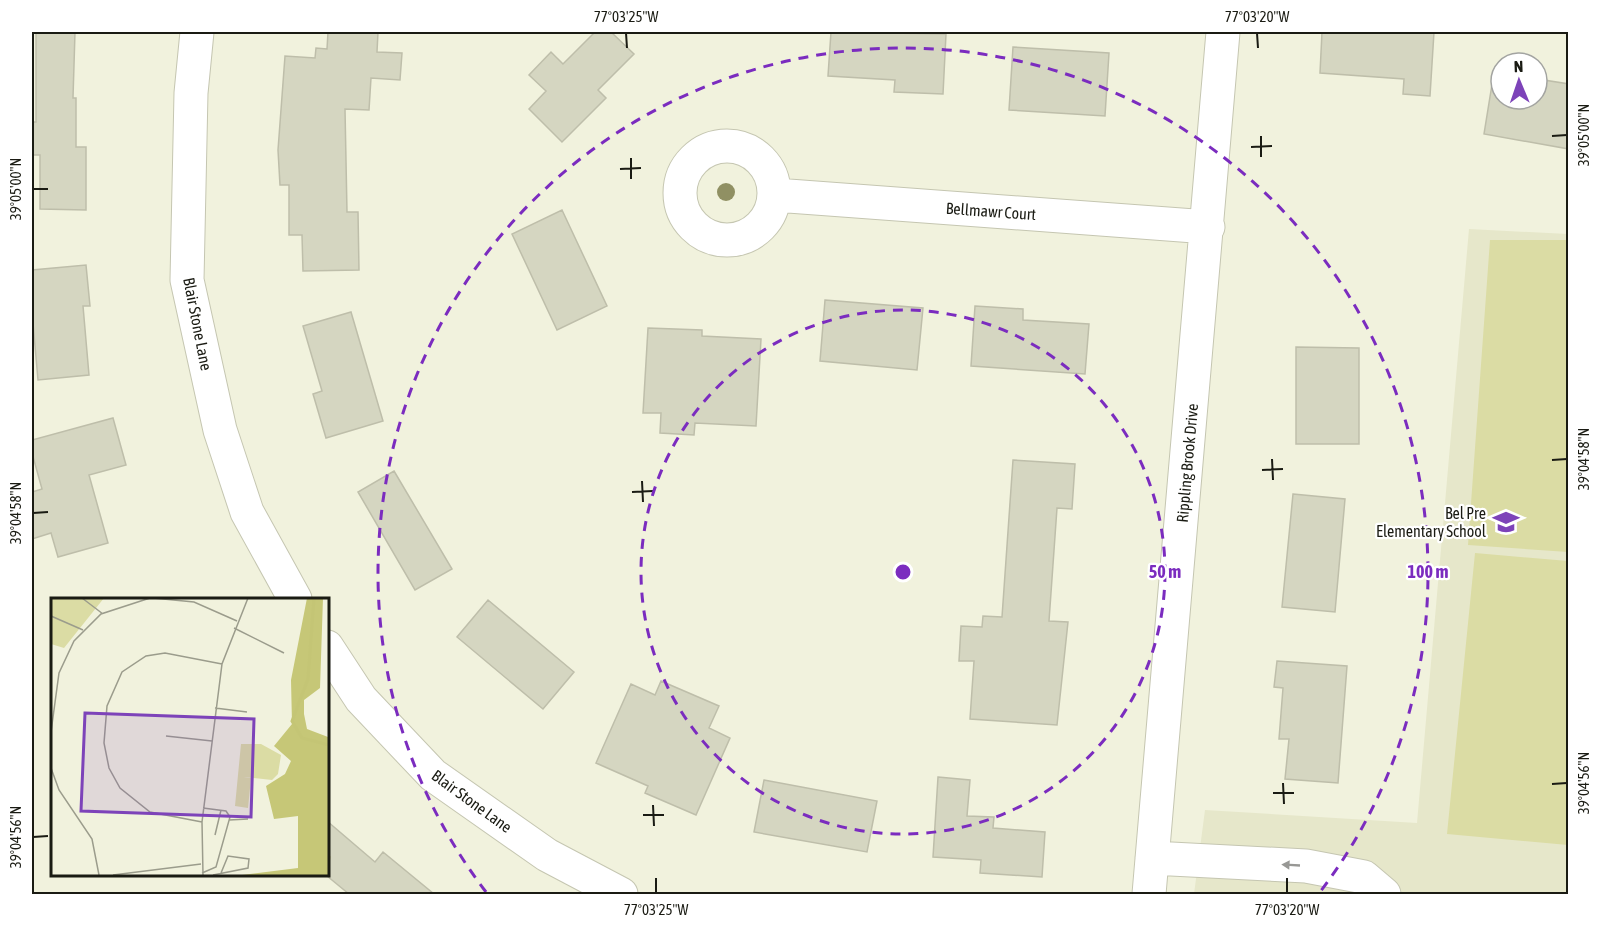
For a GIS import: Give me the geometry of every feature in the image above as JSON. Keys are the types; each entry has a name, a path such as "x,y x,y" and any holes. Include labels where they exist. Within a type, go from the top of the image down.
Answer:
{"street":[{"name":"Blair Stone Lane","path":"196,32 191,93 188,280 220,430 247,512 294,598"},
{"name":"Rippling Brook Drive","path":"1149,894 1223,32"},
{"name":"Bellmawr Court","path":"775,195 1208,227"},
{"name":"Blair Stone Lane","path":"328,649 361,699 433,775 547,855 621,894"},
{"path":"1152,858 1306,866 1320,882 1364,877 1384,894"}],"shaded area":[{"name":"Bel Pre Elementary School","path":"1469,229 1568,234 1568,894 1194,894 1205,810 1417,823"}],"green space":[{"path":"1490,240 1568,240 1568,552 1468,545"},
{"path":"1475,553 1568,561 1568,845 1447,834"}],"building":[{"path":"36,32 75,32 73,98 76,98 76,147 86,147 86,210 40,209 40,155 32,155 32,122 36,122"},
{"path":"328,32 378,32 377,52 402,53 400,80 371,78 369,110 345,109 347,212 358,212 359,270 303,271 302,235 289,235 289,185 280,185 278,150 285,56 315,58 316,48 327,49"},
{"path":"595,32 611,32 634,54 598,90 606,98 562,142 529,109 546,91 529,75 551,52 563,64"},
{"path":"831,32 946,34 943,94 894,92 895,80 828,76"},
{"path":"1322,32 1434,32 1430,96 1403,94 1404,79 1320,73"},
{"path":"1013,47 1109,53 1105,116 1009,110"},
{"path":"1549,81 1569,84 1569,149 1484,134 1489,103 1489,111 1549,111"},
{"path":"562,210 607,306 557,330 512,234"},
{"path":"86,265 90,306 83,306 89,375 38,380 32,312 32,270"},
{"path":"825,300 923,308 917,370 820,361"},
{"path":"975,306 1023,309 1023,320 1089,324 1085,374 971,366"},
{"path":"351,312 383,421 326,438 313,394 322,391 303,326"},
{"path":"648,328 702,330 702,336 761,339 756,426 695,423 694,435 660,433 661,413 643,413"},
{"path":"1296,347 1359,348 1359,444 1296,444"},
{"path":"113,418 126,465 89,475 108,543 58,557 51,533 32,539 32,492 42,489 32,453 32,440"},
{"path":"1013,460 1075,464 1072,509 1057,508 1049,621 1068,622 1057,725 970,719 974,661 959,661 961,626 982,627 983,616 1002,617"},
{"path":"394,471 452,569 415,590 358,492"},
{"path":"1293,494 1345,499 1335,612 1282,607"},
{"path":"488,600 574,672 543,709 457,637"},
{"path":"1277,661 1347,666 1338,783 1285,779 1289,739 1279,739 1283,688 1274,687"},
{"path":"661,681 719,706 709,728 730,738 696,815 645,793 648,786 596,763 631,684 655,695"},
{"path":"938,777 970,780 967,816 994,817 993,828 1045,832 1042,877 980,873 981,860 933,857"},
{"path":"764,780 877,801 867,852 754,832"},
{"path":"328,822 375,862 383,852 434,894 349,894 327,876"}],"place":[{"name":"Bel Pre Elementary School","path":"1506,522"}]}
